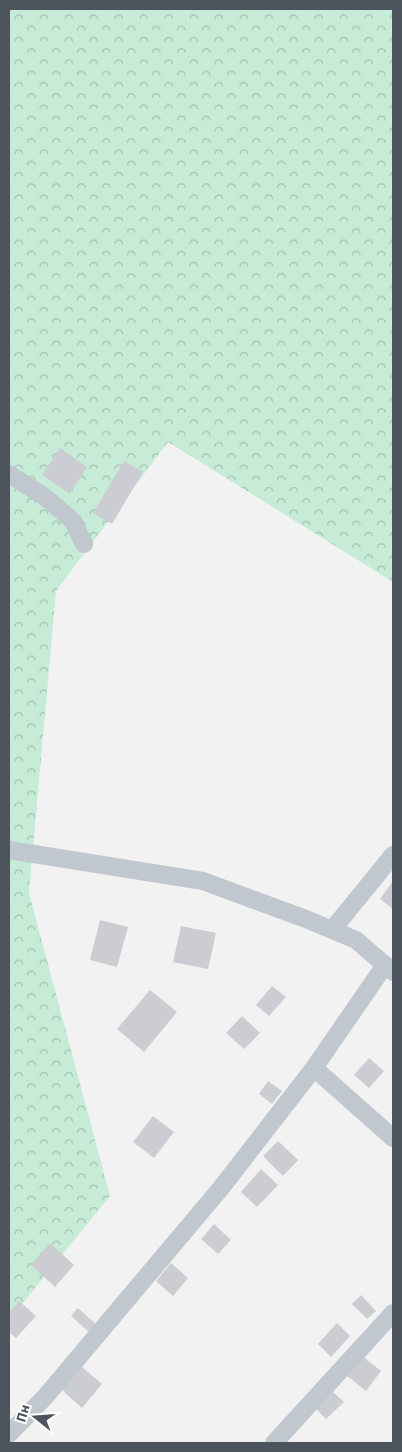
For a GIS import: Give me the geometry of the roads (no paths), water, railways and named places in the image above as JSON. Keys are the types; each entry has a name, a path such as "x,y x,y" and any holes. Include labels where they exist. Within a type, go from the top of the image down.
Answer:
{"street":[{"path":"9,474 45,497 73,521 84,544"},
{"path":"9,850 203,881 306,918 356,940 389,969 221,1188 45,1397 9,1434"},
{"path":"332,930 393,855"},
{"path":"314,1068 393,1138"},
{"path":"274,1443 393,1313"}]}
